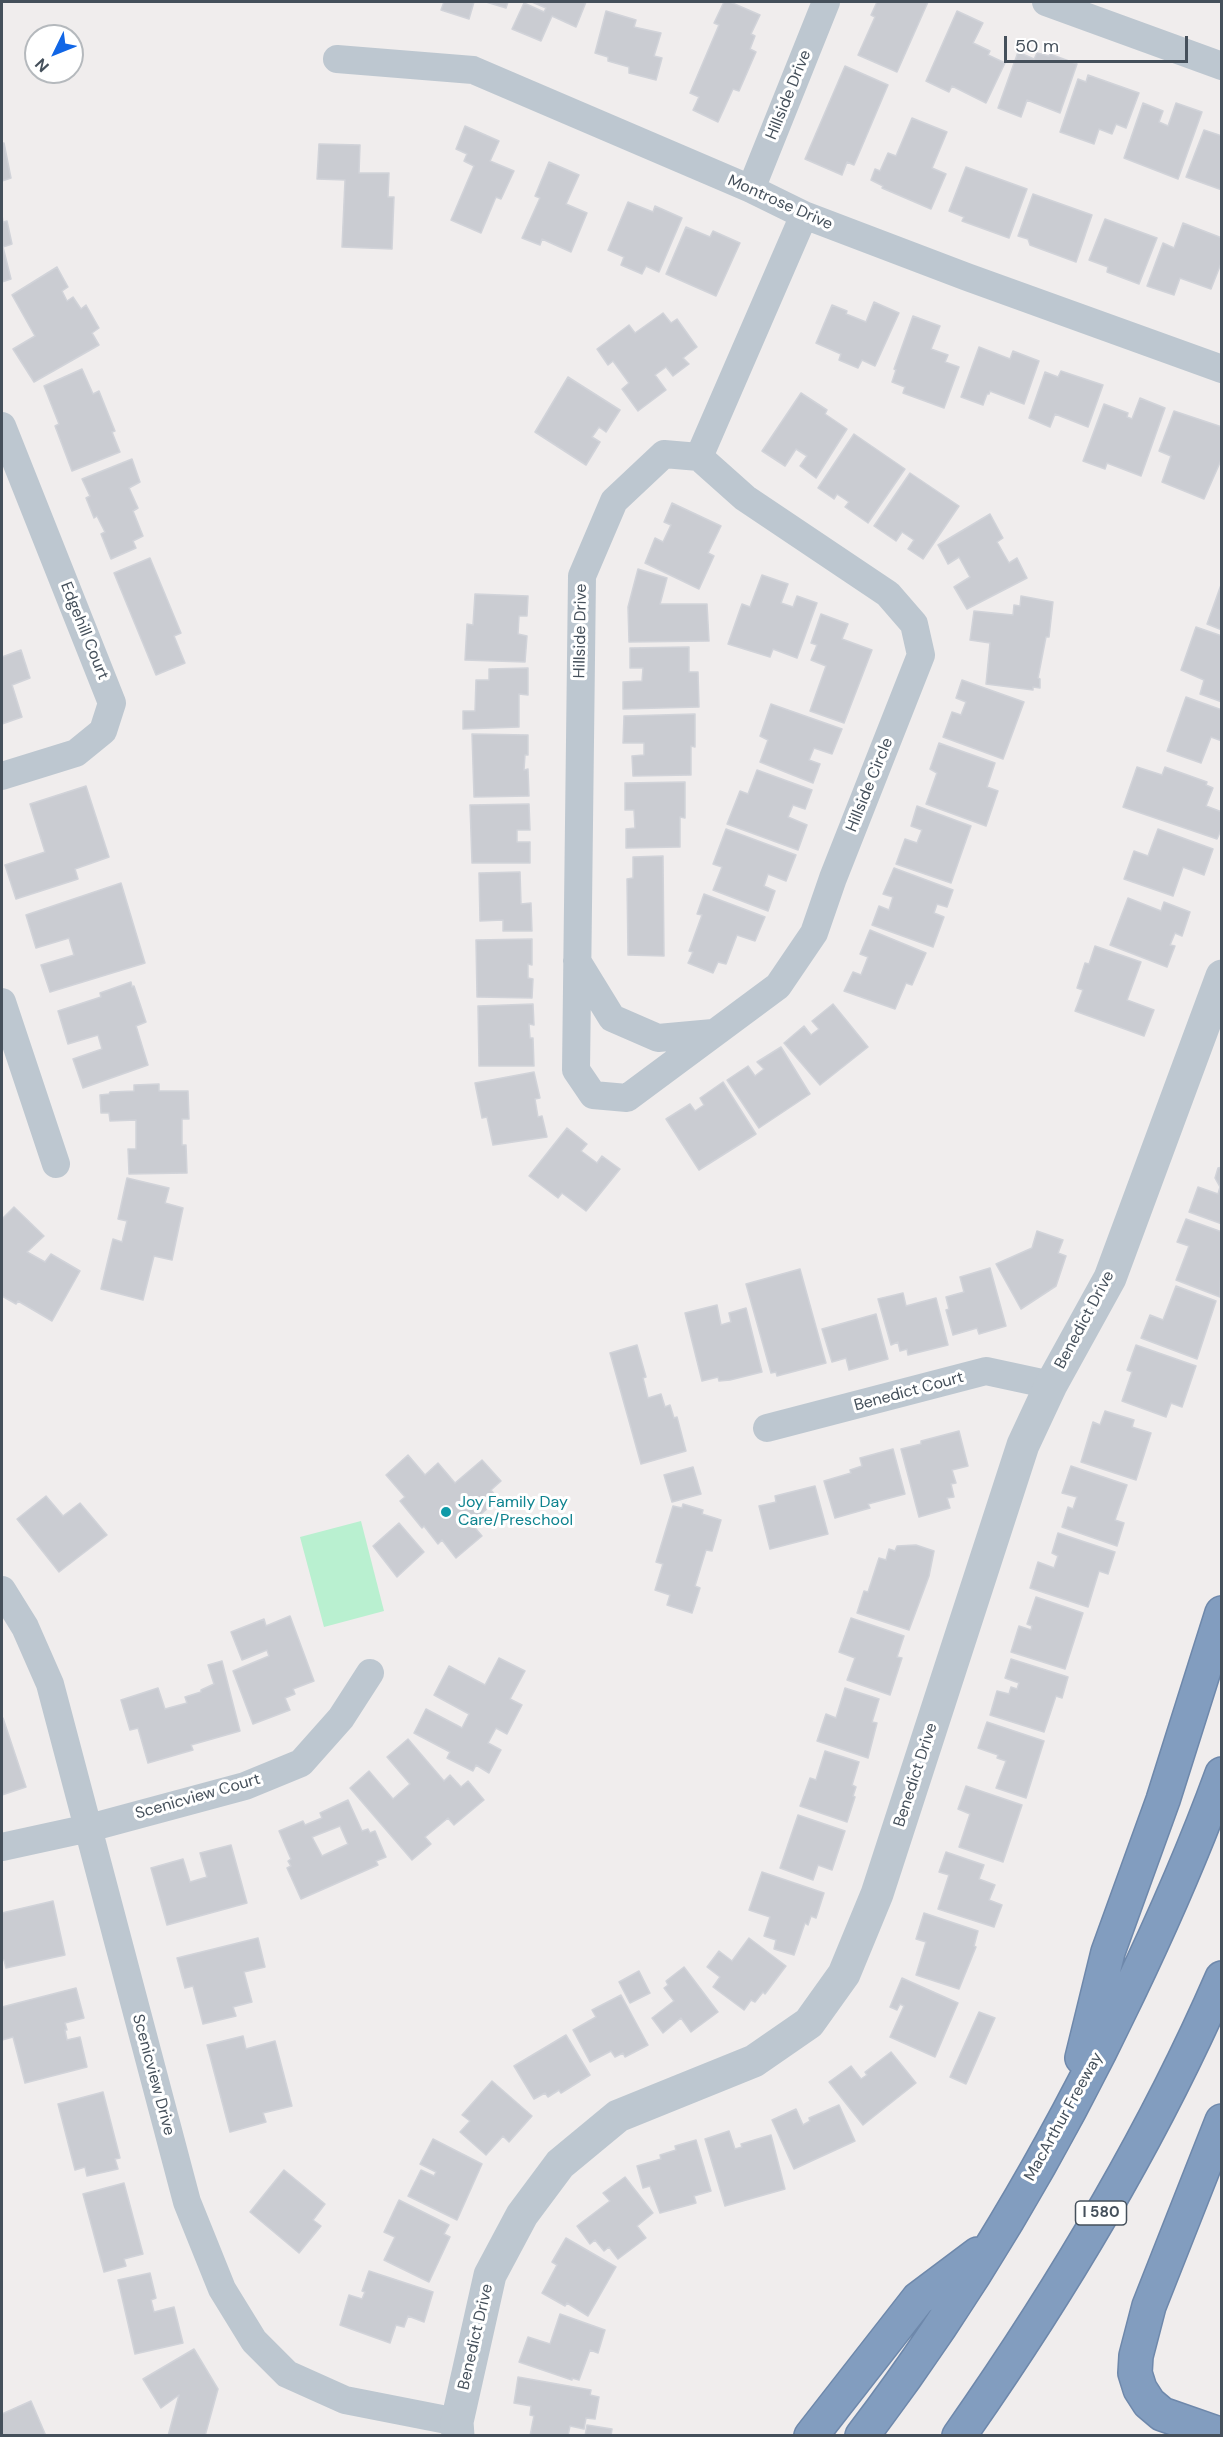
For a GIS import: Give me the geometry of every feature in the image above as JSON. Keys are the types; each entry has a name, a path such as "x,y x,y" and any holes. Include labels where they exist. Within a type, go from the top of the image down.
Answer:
{"highway":[{"path":"1067,2115 1108,1952 1163,1800 1221,1613"},
{"name":"MacArthur Freeway","path":"862,2436 936,2333 994,2242 1067,2115 1150,1946 1181,1876 1221,1774"},
{"name":"I 580","path":"959,2436 1008,2364 1096,2223 1179,2069 1221,1978"},
{"path":"1221,2121 1158,2281 1136,2356 1135,2373 1140,2389 1149,2403 1162,2414 1221,2435"},
{"path":"811,2436 918,2299 994,2242"},
{"path":"1162,2414 1182,2418 1202,2418 1221,2409"}],"street":[{"name":"Hillside Drive","path":"751,189 826,2"},
{"path":"1046,2 1221,66"},
{"name":"Montrose Drive","path":"337,59 473,70 751,189 804,215 1221,369"},
{"path":"699,457 804,215"},
{"name":"Edgehill Court","path":"2,426 112,703 103,731 76,753 2,776"},
{"name":"Hillside Drive","path":"593,1095 576,1070 582,576 614,501 664,454 699,457"},
{"name":"Hillside Circle","path":"593,1095 627,1098 778,986 814,933 833,878 921,656 914,624 888,594 745,498 699,457"},
{"path":"577,961 612,1018 658,1038 713,1033"},
{"name":"Benedict Drive","path":"457,2429 490,2275 522,2215 560,2164 618,2116 754,2061 808,2022 844,1974 877,1894 1023,1444 1051,1385 1110,1278 1221,976"},
{"path":"2,1002 56,1164"},
{"name":"Benedict Court","path":"767,1428 986,1371 1051,1385"},
{"name":"Scenicview Drive","path":"2,1590 25,1627 50,1684 187,2202 222,2289 254,2341 287,2373 345,2400 457,2429"},
{"name":"Scenicview Court","path":"2,1847 88,1828 245,1786 301,1763 341,1718 370,1673"}],"green space":[{"path":"361,1521 384,1611 324,1627 300,1537"}],"building":[{"path":"444,2 474,2 469,19 441,10"},
{"path":"486,2 508,2 506,8"},
{"path":"532,2 586,2 576,27 552,16 541,41 512,29 524,3 544,12 546,8"},
{"path":"724,2 730,2 760,15 751,34 755,36 750,49 756,52 739,91 733,89 718,122 693,110 699,97 690,93 719,25 714,23"},
{"path":"877,2 928,2 897,72 858,55 875,17 871,15"},
{"path":"606,11 636,20 634,27 661,33 654,56 662,58 656,80 629,73 629,67 608,61 608,57 595,53"},
{"path":"957,11 983,23 973,43 990,51 988,55 1005,63 986,103 952,86 949,92 926,81"},
{"path":"1018,52 1034,59 1037,53 1049,56 1050,54 1077,64 1060,113 1027,100 1021,117 998,108"},
{"path":"845,66 888,85 854,165 847,162 842,175 805,159"},
{"path":"1088,75 1139,93 1126,128 1116,124 1112,134 1099,129 1094,144 1060,132 1078,79 1086,82"},
{"path":"1143,103 1163,111 1159,122 1168,126 1176,103 1202,112 1178,179 1124,158"},
{"path":"912,118 947,132 932,168 946,174 931,209 882,188 883,186 871,180 875,169 880,171 888,153 896,156"},
{"path":"465,126 499,141 490,161 514,171 501,199 496,197 481,233 451,220 474,166 464,161 467,154 456,149"},
{"path":"1204,130 1222,136 1222,190 1186,177"},
{"path":"2,143 4,143 11,178 2,181"},
{"path":"319,144 360,145 359,173 389,173 388,197 394,197 392,249 342,247 345,180 317,179"},
{"path":"549,162 579,175 566,204 587,213 571,252 542,239 540,245 522,238 540,198 535,196"},
{"path":"966,167 1027,189 1009,238 962,221 964,217 949,211"},
{"path":"1033,194 1092,215 1076,262 1030,245 1028,239 1018,236"},
{"path":"628,202 653,212 655,206 682,218 659,272 646,266 642,274 621,265 624,257 608,250"},
{"path":"2,215 3,222 7,221 12,244 3,247 11,279 2,282"},
{"path":"1105,219 1157,238 1139,284 1107,272 1108,267 1089,260"},
{"path":"1183,223 1222,238 1222,261 1211,289 1180,278 1174,295 1147,286 1163,243 1174,248"},
{"path":"686,227 710,237 713,231 740,243 716,296 666,274"},
{"path":"57,267 68,287 62,291 67,301 73,297 81,309 86,305 99,328 92,333 99,345 34,382 13,349 35,336 12,295"},
{"path":"874,302 899,313 875,366 862,360 858,368 839,360 841,354 816,343 832,305 866,322"},
{"path":"663,313 671,323 677,319 697,347 683,358 689,364 673,376 666,367 655,375 666,390 638,411 622,389 629,383 613,361 608,365 597,349 629,325 635,333"},
{"path":"913,316 940,326 931,349 948,355 945,362 959,367 944,408 903,393 905,387 892,382 896,370 894,369"},
{"path":"979,347 1010,359 1013,351 1039,361 1024,404 990,391 983,405 961,397"},
{"path":"82,369 93,394 99,391 115,431 112,432 120,452 72,471 55,426 59,424 44,386"},
{"path":"1061,371 1103,385 1088,427 1055,414 1050,427 1029,418 1045,372 1058,377"},
{"path":"568,377 620,410 606,432 599,427 592,437 600,442 586,465 535,432"},
{"path":"801,393 827,410 825,414 847,429 816,478 800,466 807,456 796,449 785,466 762,451"},
{"path":"1140,398 1165,408 1141,476 1107,463 1105,469 1083,461 1104,404 1128,413 1127,417 1132,419"},
{"path":"1174,411 1222,427 1222,458 1204,499 1162,482 1171,456 1159,451"},
{"path":"854,434 905,469 868,523 845,507 849,502 837,494 834,499 818,488"},
{"path":"132,459 140,482 129,488 138,508 133,511 143,536 133,541 136,548 111,559 101,534 105,532 97,516 94,518 86,498 90,496 82,479"},
{"path":"910,473 959,506 923,559 908,549 914,540 902,532 896,541 874,526"},
{"path":"672,503 721,526 708,553 714,556 699,589 645,563 655,538 663,542 671,525 664,522"},
{"path":"990,514 1003,538 997,542 1009,563 1017,558 1027,578 967,609 954,587 970,577 959,557 948,564 938,545"},
{"path":"150,558 181,633 174,636 185,663 156,675 114,573"},
{"path":"638,569 667,578 660,604 707,604 709,641 629,642 628,607"},
{"path":"762,575 788,584 781,603 793,607 797,596 817,603 797,658 773,649 770,657 728,644 742,604 750,607"},
{"path":"1222,582 1222,630 1207,624"},
{"path":"475,594 528,596 527,616 519,616 518,634 527,636 525,662 465,660 467,624 473,625"},
{"path":"1021,596 1053,602 1049,637 1046,637 1038,678 1040,688 1033,687 1033,690 986,684 990,643 970,640 974,611 1013,615 1014,605 1020,606"},
{"path":"821,614 848,624 842,639 872,650 844,723 810,711 826,666 811,660 817,645 811,643"},
{"path":"1196,627 1222,636 1222,702 1200,694 1204,680 1181,670"},
{"path":"689,647 689,672 698,672 699,707 623,709 623,682 642,681 643,668 630,668 630,648"},
{"path":"21,650 30,678 12,685 22,717 2,724 2,657"},
{"path":"528,668 528,695 519,694 519,727 463,729 463,711 475,711 476,680 489,680 489,669"},
{"path":"962,680 1024,702 1003,759 943,737 952,712 961,715 966,702 956,698"},
{"path":"1186,697 1222,710 1222,741 1211,737 1201,763 1167,751"},
{"path":"771,704 842,729 832,754 814,748 809,760 820,764 813,783 760,762 768,740 760,736"},
{"path":"695,714 695,747 691,746 691,775 633,776 632,756 644,755 644,743 623,743 624,716"},
{"path":"472,734 528,735 528,755 525,755 524,770 528,769 529,796 474,797"},
{"path":"939,743 995,763 987,787 998,791 986,826 926,804 937,773 930,769"},
{"path":"1137,767 1162,775 1165,767 1207,782 1206,785 1213,788 1206,806 1222,812 1222,828 1217,839 1123,807"},
{"path":"757,770 812,790 805,809 793,805 788,817 807,825 798,850 727,824 740,791 748,794"},
{"path":"685,782 685,818 680,817 680,847 626,848 626,829 635,828 634,810 625,810 625,783"},
{"path":"86,786 109,857 75,869 78,879 16,899 5,865 45,852 30,804"},
{"path":"529,804 530,830 517,830 517,842 530,842 530,863 472,863 470,805"},
{"path":"917,806 971,826 951,883 896,864 905,839 917,843 922,830 911,826"},
{"path":"726,829 796,855 786,881 768,874 764,886 775,891 768,911 713,890 722,867 713,864"},
{"path":"1158,829 1213,849 1204,875 1183,867 1173,896 1124,879 1134,851 1148,856"},
{"path":"663,856 664,956 628,955 627,879 633,878 633,857"},
{"path":"894,868 953,890 947,907 937,904 934,913 944,917 933,947 872,925 879,906 889,910 893,897 883,894"},
{"path":"520,872 521,904 531,903 532,931 503,931 503,920 480,921 479,873"},
{"path":"121,883 145,963 50,992 41,965 74,955 69,938 36,948 26,915"},
{"path":"704,894 765,917 755,941 737,935 726,964 718,962 713,973 688,963 693,952 689,951 702,915 697,914"},
{"path":"1128,898 1161,911 1164,902 1190,912 1182,936 1175,933 1170,945 1175,946 1167,967 1110,945"},
{"path":"870,930 926,953 912,985 906,983 895,1009 844,991 853,972 861,975 868,957 860,954"},
{"path":"532,939 532,965 528,964 528,978 533,979 532,998 477,997 476,940"},
{"path":"1095,946 1141,962 1127,1000 1154,1010 1144,1036 1075,1011 1083,990 1077,988 1085,963 1089,964"},
{"path":"131,982 146,1022 136,1026 148,1065 83,1088 73,1059 102,1049 98,1035 68,1044 58,1011 101,997 100,993"},
{"path":"533,1004 534,1025 529,1024 530,1038 533,1038 534,1066 479,1066 478,1006"},
{"path":"833,1004 868,1047 820,1085 784,1043 804,1026 811,1035 819,1029 812,1021"},
{"path":"781,1047 810,1094 759,1128 727,1080 748,1066 755,1076 764,1069 757,1062"},
{"path":"534,1072 540,1098 535,1099 538,1117 542,1116 547,1137 493,1145 487,1117 482,1118 475,1083"},
{"path":"723,1082 756,1134 699,1170 666,1119 690,1104 695,1111 704,1105 700,1098"},
{"path":"159,1084 159,1091 188,1091 189,1119 182,1119 182,1145 186,1145 187,1173 129,1174 128,1149 136,1149 136,1120 110,1121 109,1113 101,1113 100,1095 110,1092 134,1091 134,1085"},
{"path":"567,1128 587,1144 581,1151 597,1163 602,1156 620,1169 586,1211 562,1193 558,1198 529,1176"},
{"path":"1222,1167 1222,1224 1189,1212 1198,1187 1218,1194 1220,1187 1215,1178 1218,1168"},
{"path":"127,1178 169,1188 165,1203 183,1208 172,1260 154,1256 143,1300 101,1289 113,1239 122,1242 127,1221 118,1219"},
{"path":"14,1207 44,1236 27,1252 45,1262 51,1254 80,1271 52,1321 18,1301 16,1304 2,1296 2,1219"},
{"path":"1186,1219 1222,1232 1220,1297 1176,1280 1189,1246 1177,1242"},
{"path":"1037,1231 1063,1240 1058,1253 1066,1256 1056,1286 1021,1309 996,1264 1032,1248"},
{"path":"990,1268 1006,1326 979,1334 977,1328 953,1335 946,1310 949,1309 946,1297 964,1292 960,1277"},
{"path":"800,1269 826,1363 777,1376 776,1372 771,1373 746,1284"},
{"path":"1176,1286 1216,1301 1197,1359 1141,1338 1150,1315 1163,1320"},
{"path":"903,1293 906,1306 936,1298 948,1345 908,1355 907,1349 900,1351 898,1342 891,1345 878,1299"},
{"path":"717,1305 721,1325 731,1322 729,1313 746,1308 762,1372 730,1380 719,1381 718,1377 702,1381 685,1313"},
{"path":"876,1314 888,1359 849,1370 846,1358 832,1362 822,1329"},
{"path":"637,1345 646,1377 643,1378 648,1398 661,1394 665,1407 670,1405 674,1418 677,1417 686,1451 641,1464 610,1353"},
{"path":"1136,1345 1196,1366 1182,1407 1171,1403 1166,1417 1122,1401 1132,1372 1127,1370"},
{"path":"1105,1411 1134,1420 1132,1427 1151,1433 1136,1480 1081,1462 1093,1422 1100,1425"},
{"path":"959,1431 968,1466 952,1470 956,1483 951,1484 954,1497 947,1498 950,1508 919,1517 901,1449"},
{"path":"893,1449 905,1494 868,1504 870,1508 835,1518 824,1481 851,1473 850,1470 862,1466 860,1458"},
{"name":"Joy Family Day Care/Preschool","path":"408,1455 425,1475 438,1463 455,1483 482,1460 501,1481 491,1490 498,1499 471,1523 482,1536 456,1558 442,1540 438,1544 424,1526 422,1528 400,1501 405,1497 386,1475"},
{"path":"1071,1466 1127,1485 1115,1520 1124,1523 1117,1546 1062,1527 1068,1507 1073,1509 1077,1497 1062,1493"},
{"path":"693,1467 701,1494 672,1502 664,1475"},
{"path":"815,1486 828,1534 770,1549 759,1506 776,1502 775,1496"},
{"path":"46,1496 63,1516 80,1503 107,1535 59,1572 17,1519"},
{"path":"683,1504 703,1510 702,1514 721,1520 712,1551 706,1550 695,1586 700,1588 692,1613 667,1605 670,1595 655,1590 663,1564 656,1562 673,1506 682,1508"},
{"path":"399,1523 424,1552 397,1577 373,1546"},
{"path":"1058,1533 1115,1552 1108,1574 1099,1571 1088,1607 1030,1588 1038,1562 1054,1568 1058,1556 1052,1553"},
{"path":"916,1545 934,1551 929,1576 909,1630 857,1613 864,1591 868,1592 879,1558 886,1560 889,1549 895,1551 897,1546"},
{"path":"1036,1597 1083,1613 1065,1669 1011,1652 1019,1626 1031,1630 1032,1626 1027,1624"},
{"path":"290,1616 314,1681 293,1689 295,1694 285,1698 290,1710 253,1724 233,1671 269,1656 267,1650 242,1660 231,1632 264,1619 266,1626"},
{"path":"851,1618 904,1636 897,1657 902,1658 890,1695 847,1680 855,1658 839,1652"},
{"path":"499,1658 525,1671 510,1699 522,1705 507,1734 496,1728 488,1743 501,1750 489,1773 476,1765 473,1771 447,1758 450,1752 414,1733 426,1709 462,1728 469,1714 434,1695 449,1666 485,1685"},
{"path":"1011,1659 1068,1677 1062,1698 1056,1696 1044,1732 990,1715 997,1691 1009,1694 1011,1687 1017,1689 1019,1683 1005,1678"},
{"path":"222,1661 240,1731 191,1745 193,1750 148,1763 138,1728 130,1730 121,1700 158,1688 165,1709 187,1703 185,1697 201,1692 214,1684 208,1665"},
{"path":"845,1688 879,1699 872,1722 877,1723 868,1758 817,1741 826,1714 836,1718"},
{"path":"2,1719 26,1787 2,1795"},
{"path":"987,1722 1044,1741 1026,1798 996,1788 1006,1761 997,1758 998,1755 978,1748"},
{"path":"408,1739 444,1781 450,1775 461,1787 468,1781 484,1800 454,1825 448,1818 425,1837 431,1844 412,1860 350,1788 369,1771 393,1799 410,1784 387,1757"},
{"path":"825,1751 859,1762 852,1785 856,1787 853,1796 855,1797 847,1822 800,1806 810,1778 816,1780"},
{"path":"966,1786 1022,1805 1003,1862 959,1847 970,1814 958,1809"},
{"path":"348,1800 362,1831 368,1829 370,1833 375,1831 386,1857 376,1861 378,1865 301,1899 287,1868 291,1866 288,1861 291,1859 279,1831 303,1821 305,1825 322,1818 320,1813","holes":["340,1826 348,1844 322,1856 312,1837"]},
{"path":"798,1815 845,1831 832,1870 818,1865 813,1880 780,1868"},
{"path":"231,1845 247,1903 167,1925 151,1868 183,1859 190,1882 207,1877 200,1853"},
{"path":"946,1852 984,1865 979,1879 995,1885 989,1900 1002,1905 994,1927 938,1909 949,1875 939,1872"},
{"path":"762,1872 824,1893 816,1918 811,1916 808,1925 805,1923 794,1955 774,1949 776,1940 764,1936 770,1917 749,1910"},
{"path":"53,1901 65,1955 6,1968 2,1960 2,1913"},
{"path":"924,1913 978,1931 974,1946 976,1947 959,1989 916,1975 926,1942 916,1939"},
{"path":"258,1938 265,1967 244,1972 252,2002 233,2007 236,2016 203,2024 193,1986 185,1988 177,1958"},
{"path":"749,1938 786,1966 765,1994 763,1992 755,2002 751,2000 744,2010 713,1987 720,1977 707,1967 719,1951 732,1961"},
{"path":"684,1967 718,2012 691,2032 681,2018 663,2033 652,2018 674,2001 664,1988 668,1985 666,1981"},
{"path":"639,1971 650,1993 630,2003 619,1982"},
{"path":"902,1978 958,2003 935,2057 890,2037 904,2006 900,2004 897,2010 890,2007"},
{"path":"76,1988 84,2018 65,2023 67,2030 65,2030 67,2040 80,2037 87,2067 25,2083 13,2037 2,2040 2,2007"},
{"path":"621,1995 648,2045 625,2057 623,2053 615,2057 611,2051 590,2062 573,2030 596,2017 592,2010"},
{"path":"979,2012 995,2018 966,2084 950,2077"},
{"path":"566,2035 590,2075 561,2093 559,2090 548,2097 545,2093 534,2099 514,2066"},
{"path":"243,2036 246,2049 275,2041 292,2106 263,2113 266,2122 230,2132 207,2045"},
{"path":"891,2052 916,2083 863,2125 829,2082 851,2066 861,2079 867,2075 865,2072"},
{"path":"492,2081 532,2116 509,2142 503,2136 486,2155 460,2132 470,2121 462,2115"},
{"path":"103,2092 120,2158 115,2159 118,2169 87,2176 85,2167 75,2170 58,2104"},
{"path":"839,2105 855,2141 794,2169 772,2120 796,2109 803,2125 810,2121 809,2118"},
{"path":"729,2131 735,2149 742,2147 741,2144 771,2135 785,2189 725,2206 705,2139"},
{"path":"433,2139 482,2164 457,2220 408,2196 421,2170 434,2176 436,2172 420,2164"},
{"path":"696,2140 711,2191 694,2196 696,2203 660,2213 650,2186 643,2188 637,2166 661,2159 660,2155 676,2150 675,2146"},
{"path":"284,2170 325,2204 313,2220 321,2226 299,2253 250,2212"},
{"path":"625,2177 653,2213 637,2226 646,2238 618,2259 609,2247 604,2251 595,2240 590,2244 577,2226 610,2201 603,2193"},
{"path":"124,2183 143,2254 124,2259 126,2266 104,2272 83,2194"},
{"path":"399,2200 449,2225 444,2234 450,2237 429,2282 384,2260 395,2237 384,2232"},
{"path":"566,2238 616,2267 588,2316 567,2303 565,2306 542,2293 557,2265 552,2262"},
{"path":"369,2271 433,2292 424,2322 408,2316 404,2327 396,2325 390,2343 340,2325 349,2295 362,2299 365,2292 362,2291"},
{"path":"150,2273 156,2298 151,2300 154,2312 174,2307 183,2343 135,2354 118,2280"},
{"path":"560,2314 605,2330 598,2353 590,2350 579,2380 572,2378 572,2380 519,2362 528,2337 550,2344"},
{"path":"194,2349 218,2389 205,2436 168,2436 179,2395 161,2408 143,2379"},
{"path":"518,2377 591,2390 590,2395 599,2397 595,2419 586,2418 584,2429 570,2426 568,2436 530,2436 534,2416 530,2415 531,2406 514,2403"},
{"path":"31,2401 46,2436 2,2436 2,2414"},
{"path":"587,2425 612,2429 611,2436 585,2436"}],"place":[{"name":"Joy Family Day Care/Preschool","path":"446,1512"}]}
